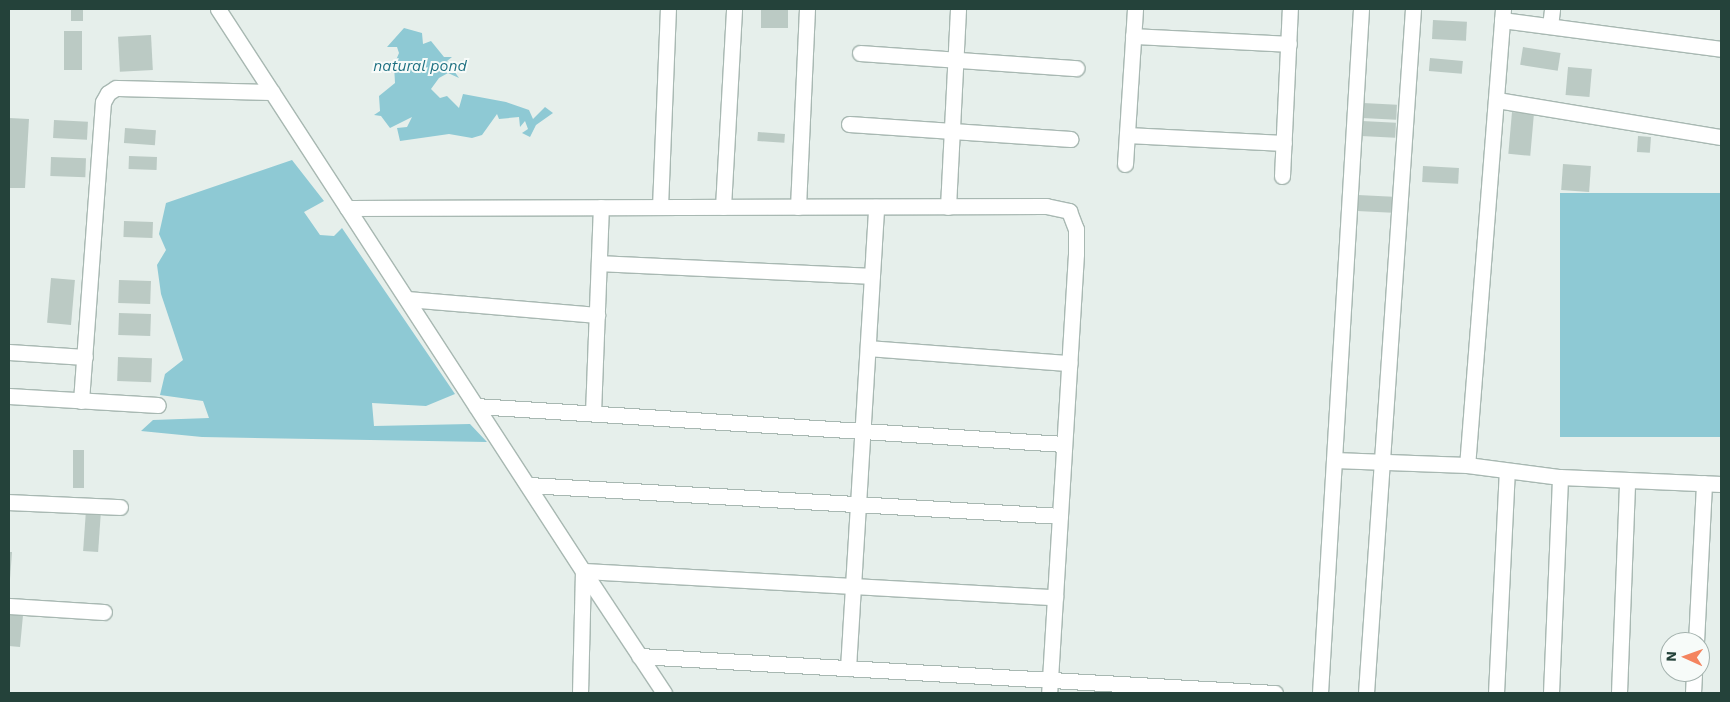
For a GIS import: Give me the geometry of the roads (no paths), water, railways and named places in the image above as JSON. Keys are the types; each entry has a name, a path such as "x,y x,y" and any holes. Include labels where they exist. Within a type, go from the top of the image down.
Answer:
{"street":[{"path":"218,9 664,693"},
{"path":"660,207 668,9"},
{"path":"723,207 734,9"},
{"path":"798,207 807,9"},
{"path":"948,207 958,9"},
{"path":"1125,164 1134,9"},
{"path":"1282,176 1290,9"},
{"path":"1320,693 1361,9"},
{"path":"1366,693 1413,9"},
{"path":"1550,26 1552,9"},
{"path":"1466,465 1497,100 1502,14 1550,26 1721,49"},
{"path":"1133,36 1289,44"},
{"path":"860,53 1076,68"},
{"path":"81,401 103,102 108,93 116,88 272,92"},
{"path":"1497,100 1721,137"},
{"path":"849,124 1070,139"},
{"path":"1127,135 1284,143"},
{"path":"347,208 1046,206 1069,211 1076,229 1049,687"},
{"path":"594,413 601,207"},
{"path":"848,668 855,586 876,207"},
{"path":"599,263 872,276"},
{"path":"407,299 597,315"},
{"path":"868,348 1069,363"},
{"path":"9,352 85,357"},
{"path":"9,396 158,405"},
{"path":"476,406 1064,444"},
{"path":"1334,460 1466,465 1507,472 1560,477 1721,484"},
{"path":"1496,693 1507,472"},
{"path":"1551,693 1560,477"},
{"path":"1619,693 1627,480"},
{"path":"1697,632 1704,483"},
{"path":"528,485 1060,516"},
{"path":"9,502 120,507"},
{"path":"583,571 1055,597"},
{"path":"580,693 583,571"},
{"path":"9,606 104,612"},
{"path":"639,656 848,668 1049,687 1276,693"}],"water":[{"name":"natural pond","path":"404,28 422,33 423,44 431,41 444,57 452,57 447,61 459,78 448,73 439,78 431,89 440,98 447,96 459,108 463,94 506,102 529,110 533,119 545,107 553,113 536,125 530,137 522,133 528,129 525,121 520,127 519,117 499,119 497,114 482,135 472,138 449,134 400,141 397,128 407,127 412,117 390,128 381,116 374,115 380,111 379,96 395,83 394,65 399,53 397,47 387,47"},
{"path":"292,160 324,201 304,212 320,235 334,236 342,228 455,394 426,406 372,403 374,426 470,424 487,442 202,437 141,431 153,420 209,418 203,401 160,395 165,374 183,360 161,294 157,265 166,250 159,234 166,203"},
{"path":"1560,193 1721,193 1721,437 1560,437"}]}
